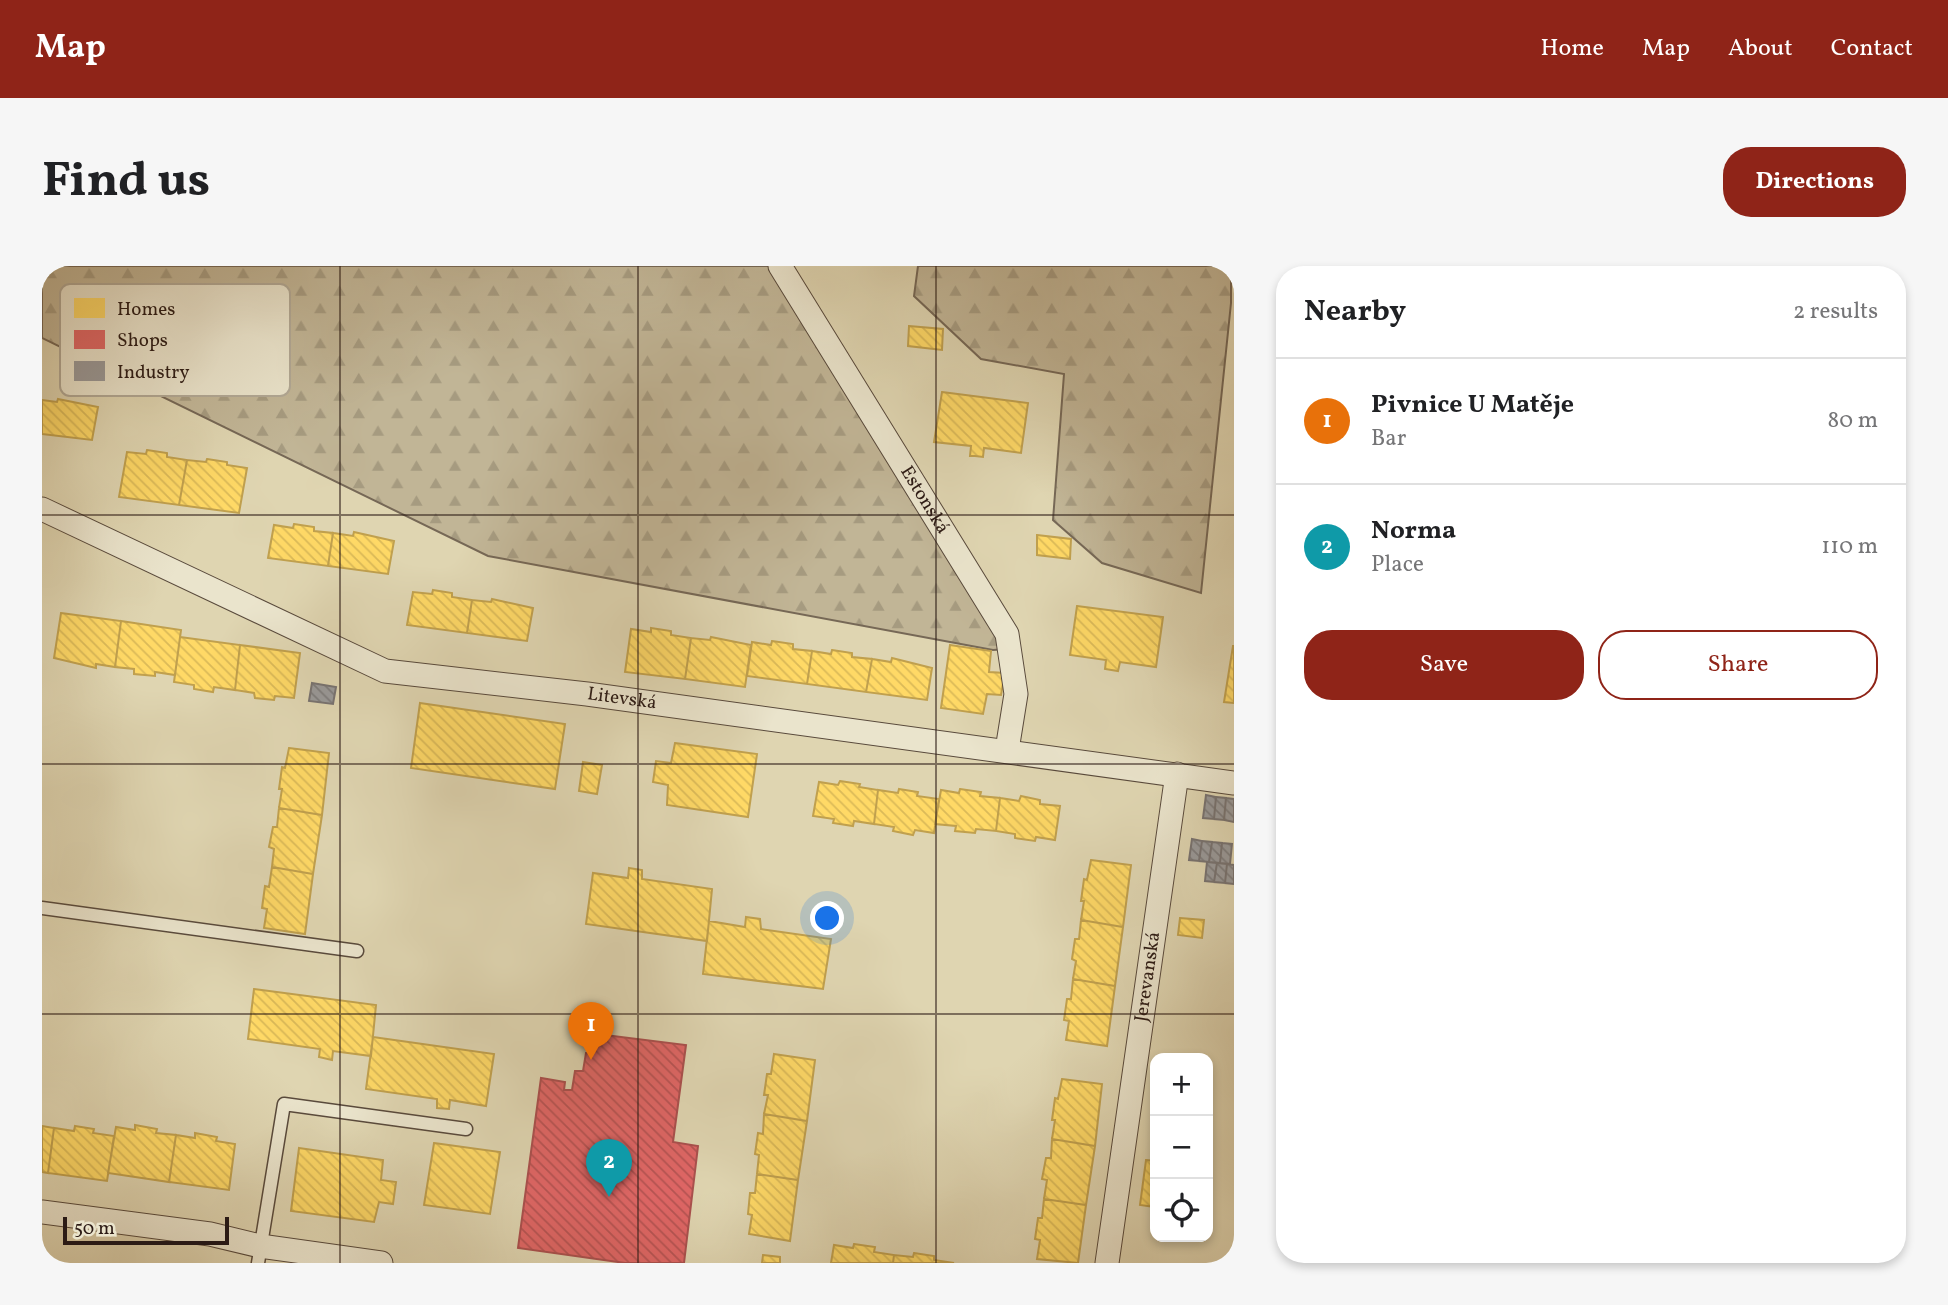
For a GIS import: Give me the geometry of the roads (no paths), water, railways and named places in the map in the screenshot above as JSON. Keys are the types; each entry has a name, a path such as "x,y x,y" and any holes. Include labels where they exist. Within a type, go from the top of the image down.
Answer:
{"street":[{"name":"Estonská","path":"780,266 1007,634 1016,694 1007,750"},
{"name":"Litevská","path":"42,509 385,671 587,694 1234,783"},
{"name":"Jerevanská","path":"1107,1263 1177,774"},
{"path":"42,1212 210,1234 259,1255 381,1263"}],"lane":[{"path":"42,908 357,951"},
{"path":"259,1255 284,1104 466,1129"}],"place":[{"name":"Pivnice U Matěje","path":"591,1060"},
{"name":"Norma","path":"609,1197"}]}
